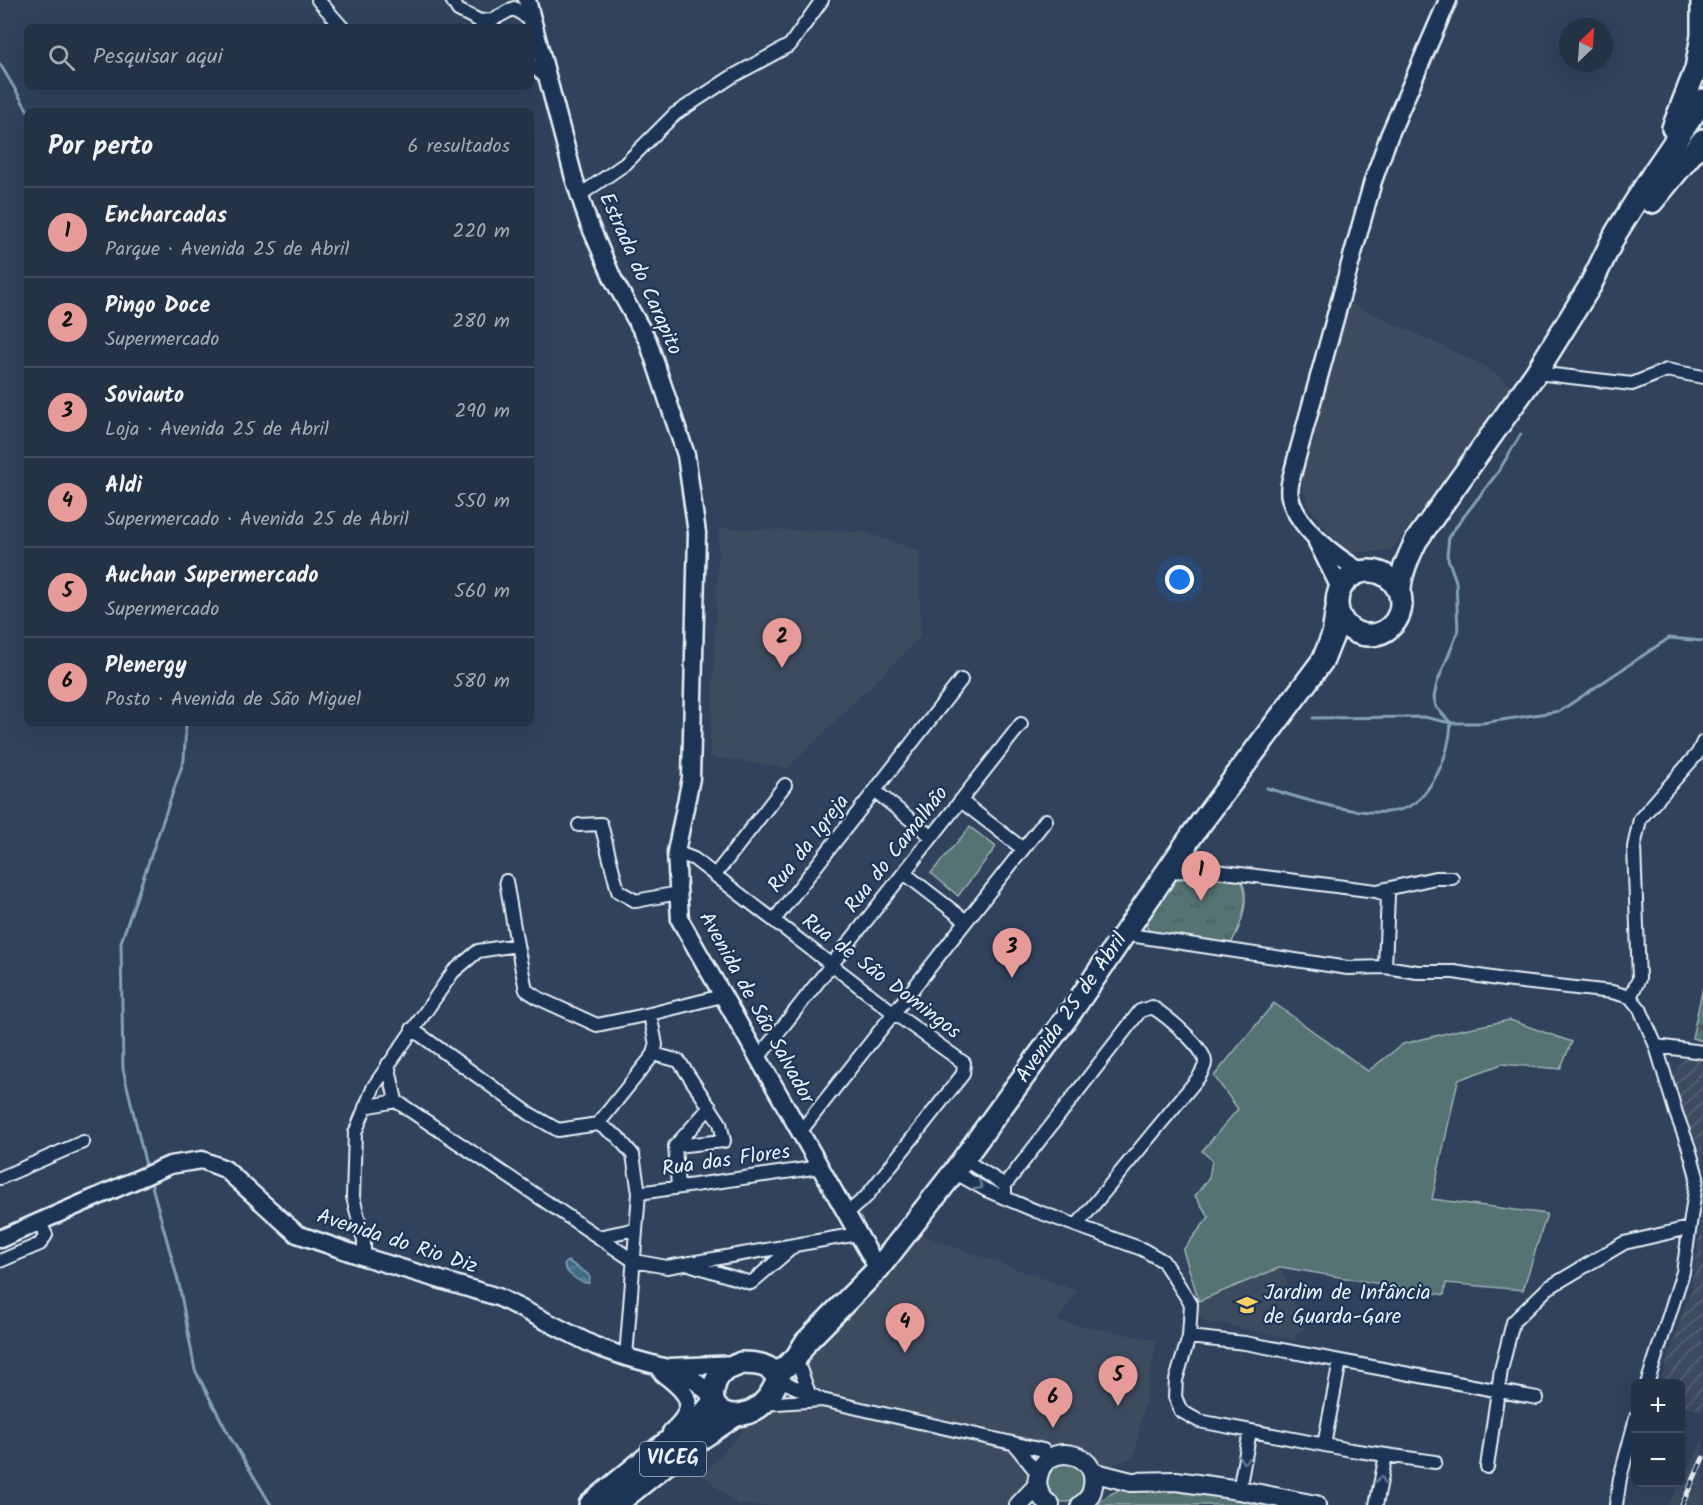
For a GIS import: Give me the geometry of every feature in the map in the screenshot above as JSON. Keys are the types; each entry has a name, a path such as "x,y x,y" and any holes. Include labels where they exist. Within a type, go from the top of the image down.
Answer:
{"highway":[{"path":"1654,172 1682,110 1696,69 1702,36 1702,0"},
{"path":"1363,635 1354,632 1340,618 1338,598 1346,580 1394,560 1416,541 1536,373 1590,286 1616,233 1703,100"},
{"path":"1590,286 1611,263 1652,202 1703,116"},
{"path":"1652,202 1703,140"},
{"name":"Avenida 25 de Abril","path":"777,1377 878,1269 958,1165 1073,1009 1187,842 1323,660 1346,640 1372,635 1389,628 1399,613 1399,587 1407,559 1416,541"},
{"path":"1367,572 1390,579 1400,595"},
{"name":"Avenida 25 de Abril","path":"1323,660 1333,635 1338,598"},
{"name":"Avenida 25 de Abril","path":"750,1363 801,1350"},
{"path":"750,1363 772,1370 777,1377 773,1391 752,1412 734,1416 722,1413 712,1400 715,1382 724,1371 750,1363"},
{"name":"VICEG","path":"590,1505 701,1417 712,1400"},
{"name":"VICEG","path":"615,1505 681,1452 734,1416"}],"main road":[{"path":"1367,572 1341,558 1312,534 1299,517 1289,496 1296,460 1373,181 1389,136 1448,0"},
{"name":"Estrada do Carapito","path":"519,3 532,24"},
{"name":"Estrada do Carapito","path":"534,45 550,80 588,221 613,279 648,341 686,455 697,533"},
{"name":"Avenida de São Salvador","path":"697,533 691,778 676,852 680,920 878,1269"},
{"path":"1312,534 1338,598"},
{"name":"Avenida do Rio Diz","path":"1,1236 40,1223 170,1165 202,1160 225,1169 297,1234 364,1257 498,1297 595,1346 694,1380 712,1400"},
{"name":"Avenida do Rio Diz","path":"656,1366 750,1363"},
{"path":"656,1366 681,1388 689,1404 685,1417 670,1433 663,1445"},
{"path":"1019,1505 1038,1480 1041,1467 1052,1456 1070,1454 1084,1460 1092,1472 1093,1488 1085,1500"},
{"path":"1092,1472 1131,1482 1176,1481 1316,1505"},
{"path":"1038,1480 1045,1504"},
{"path":"1085,1500 1131,1482"}],"street":[{"path":"318,0 339,24"},
{"path":"452,0 458,10 482,24 519,3"},
{"path":"580,195 625,164 675,114 733,76 790,45 822,0"},
{"path":"534,67 550,80"},
{"path":"1536,373 1632,384 1667,370 1703,377"},
{"name":"Rua da Igreja","path":"774,920 961,680"},
{"name":"Rua do Camalhão","path":"758,1058 1022,724"},
{"path":"1630,997 1639,979 1634,847 1640,819 1698,753 1703,742"},
{"path":"715,875 785,785"},
{"name":"Rua da Igreja","path":"875,791 932,837"},
{"path":"960,801 1023,849"},
{"path":"800,1132 1046,820"},
{"path":"579,825 601,824 618,891 636,901 678,893"},
{"path":"1187,842 1192,858 1208,870"},
{"name":"Rua de São Domingos","path":"676,852 694,859 894,1013 964,1063 963,1074 866,1197 846,1214"},
{"path":"1166,872 1208,870 1376,891 1388,895 1385,967"},
{"path":"904,873 966,921"},
{"path":"1376,891 1435,878 1452,879"},
{"path":"506,881 526,990 540,999 597,1025 722,996"},
{"path":"1123,934 1348,968 1385,967 1418,972 1454,972 1612,992 1630,997 1640,1009 1656,1046 1697,1178 1683,1272 1648,1379"},
{"path":"364,1257 364,1241 353,1197 355,1133 374,1086 453,972 478,951 517,945"},
{"path":"1005,1192 1140,1011 1152,1007 1164,1015 1202,1052 1205,1064 1199,1077 1077,1225"},
{"path":"598,1124 654,1054 656,1045 650,1014"},
{"path":"412,1029 531,1114 558,1130 598,1124 617,1136 633,1155 639,1193 626,1358"},
{"path":"1656,1046 1703,1052"},
{"path":"654,1054 679,1061 720,1123 724,1141 675,1146"},
{"path":"388,1064 396,1101 634,1261 667,1267 858,1234"},
{"path":"365,1107 396,1101"},
{"path":"678,1187 675,1146 710,1107"},
{"path":"0,1178 83,1142"},
{"path":"958,1165 1005,1192 1077,1225 1142,1249 1163,1261 1191,1304 1189,1337 1176,1380 1175,1397 1181,1411 1199,1421 1324,1445 1435,1462"},
{"name":"Rua das Flores","path":"639,1193 820,1167"},
{"path":"0,1261 40,1244 46,1235 40,1223"},
{"path":"1487,1467 1501,1370 1513,1323 1548,1288 1624,1243 1689,1228"},
{"path":"598,1237 636,1229"},
{"path":"688,1264 751,1282 796,1245"},
{"path":"1189,1337 1245,1343 1536,1398"},
{"path":"801,1350 809,1393"},
{"path":"1324,1445 1340,1361"},
{"path":"777,1377 822,1400 1043,1450 1052,1456"},
{"path":"761,1404 822,1400"},
{"path":"1239,1490 1250,1431"},
{"path":"1616,1505 1631,1433"},
{"path":"1012,1443 1038,1480"},
{"path":"1376,1505 1386,1455"}],"shaded area":[{"path":"1344,300 1483,365 1512,386 1392,549 1384,552 1345,552 1309,507 1300,480 1303,450"},
{"path":"719,528 865,532 920,551 920,638 788,768 710,757"},
{"path":"1686,1057 1703,1059 1703,1166 1697,1142 1679,1105 1670,1078"},
{"path":"1703,1213 1703,1412 1685,1405 1685,1379 1661,1379 1691,1289"},
{"path":"922,1235 1078,1291 1057,1321 1157,1340 1134,1457 1010,1505 738,1505 702,1475"},
{"name":"Jardim de Infância de Guarda-Gare","path":"1281,1267 1304,1329 1294,1340 1219,1323 1209,1323 1203,1319 1199,1312 1199,1302"},
{"path":"1703,1440 1703,1505 1668,1505 1677,1487 1685,1487 1685,1473"}],"green space":[{"path":"970,827 996,847 958,896 931,873"},
{"path":"1186,871 1242,882 1245,899 1242,917 1236,935 1227,949 1155,939 1146,926 1157,903"},
{"path":"1703,987 1703,1041 1692,1038"},
{"path":"1274,1003 1368,1071 1403,1044 1510,1020 1572,1042 1560,1069 1502,1064 1458,1080 1432,1199 1547,1214 1523,1290 1446,1283 1444,1295 1281,1267 1199,1301 1183,1250 1209,1217 1195,1196 1209,1178 1212,1160 1202,1151 1238,1109 1214,1076"},
{"path":"1066,1464 1079,1470 1085,1483 1079,1496 1066,1502 1053,1496 1047,1483 1053,1470"},
{"path":"1177,1484 1283,1505 1098,1505 1114,1492 1123,1489 1145,1485"}],"water":[{"path":"568,1261 588,1274 589,1283 582,1282 571,1275 564,1265"}],"waterway":[{"path":"0,64 26,108"},
{"path":"1267,788 1338,808 1377,812 1408,807 1421,798 1427,790 1442,764 1451,723 1436,707 1434,697 1437,683 1458,632 1456,581 1447,556 1449,536 1498,472 1521,434"},
{"path":"1313,718 1424,717 1451,723 1482,723 1560,711 1669,638 1703,641"},
{"path":"147,1170 123,1069 121,942 184,760 186,726"},
{"path":"150,1179 179,1284 195,1370 230,1437 271,1505"}],"railway":[{"path":"1682,1505 1703,1458"}],"place":[{"name":"Pingo Doce","path":"782,668"},
{"name":"Encharcadas","path":"1201,901"},
{"name":"Soviauto","path":"1012,978"},
{"name":"Jardim de Infância de Guarda-Gare","path":"1247,1305"},
{"name":"Aldi","path":"905,1353"},
{"name":"Auchan Supermercado","path":"1118,1406"},
{"name":"Plenergy","path":"1053,1428"}]}
